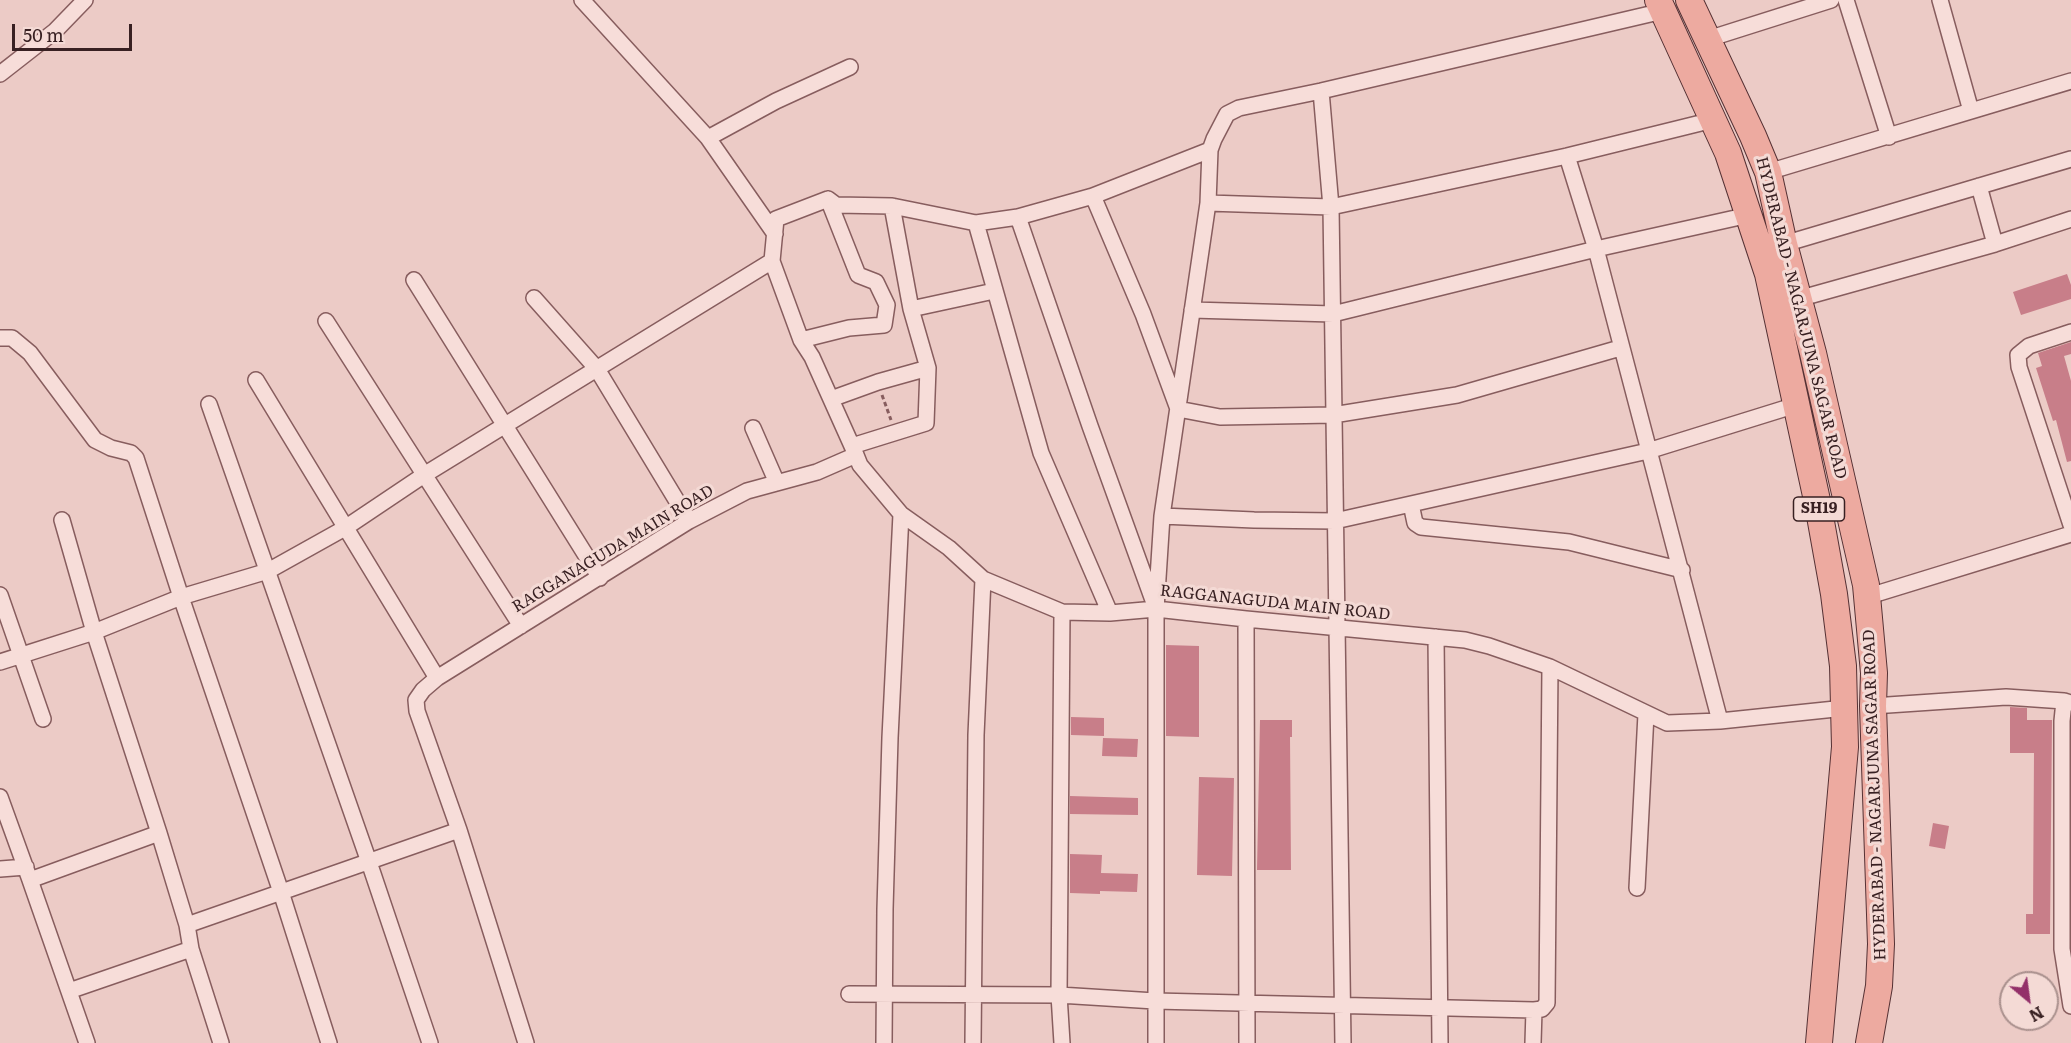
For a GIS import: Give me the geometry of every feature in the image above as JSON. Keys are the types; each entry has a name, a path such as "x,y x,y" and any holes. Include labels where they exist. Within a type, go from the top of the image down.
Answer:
{"main road":[{"name":"HYDERABAD - NAGARJUNA SAGAR ROAD","path":"1689,0 1768,172 1845,488 1866,597 1874,673 1873,706 1881,944 1879,986 1869,1043"},
{"name":"HYDERABAD - NAGARJUNA SAGAR ROAD","path":"1660,5 1728,153 1770,285 1786,350 1834,594 1843,666 1844,759 1819,1043"}],"street":[{"path":"0,74 56,31 85,0"},
{"path":"582,0 708,138 775,234"},
{"path":"1708,39 1831,0"},
{"path":"1846,0 1889,137"},
{"path":"1940,0 1971,111"},
{"path":"1156,1043 1156,609 1162,516 1208,203 1210,150 1227,114 1239,108 1321,91 1660,5"},
{"path":"708,138 776,101 850,68"},
{"path":"1768,172 2071,81"},
{"path":"1321,91 1331,207 1343,1043"},
{"path":"1208,203 1331,207 1567,156 1713,120"},
{"path":"828,199 836,205 892,206 976,223 1018,217 1093,196 1210,150"},
{"path":"1567,156 1596,249 1620,348 1682,570 1720,721"},
{"path":"1784,244 2071,159"},
{"path":"1979,186 1995,244"},
{"path":"1093,196 1143,315 1178,409"},
{"path":"828,199 777,219 772,261 801,340 812,357 854,451 895,433 927,423 928,368 911,309 892,206"},
{"path":"801,340 849,328 884,325 887,305 876,282 858,275 828,199"},
{"path":"1192,310 1333,314 1596,249 1749,215"},
{"path":"1018,217 1156,609"},
{"path":"1798,299 1995,244 2071,219"},
{"path":"976,223 1041,453 1110,613"},
{"path":"0,662 94,632 181,597 268,571 345,528 424,476 772,261"},
{"path":"414,280 600,578"},
{"path":"911,309 994,291"},
{"path":"534,298 597,369 689,521"},
{"path":"326,321 521,626"},
{"path":"2071,332 2029,346 2018,355 2019,367 2071,525"},
{"path":"0,338 12,338 30,353 95,440 134,454 281,892 329,1043"},
{"path":"1178,409 1220,417 1333,415 1457,395 1620,348"},
{"path":"831,399 878,382 928,368"},
{"path":"256,380 437,678"},
{"path":"209,404 430,1043"},
{"path":"1162,516 1335,521 1648,451 1796,405"},
{"path":"753,428 777,483"},
{"name":"RAGGANAGUDA MAIN ROAD","path":"459,830 417,711 416,700 423,690 437,678 689,521 747,491 817,472 854,451 860,465 901,514 949,548 983,579 1062,612 1110,613 1156,609 1337,629 1436,637 1489,646 1550,667 1668,723 1720,721 1845,708"},
{"path":"1411,504 1415,523 1421,527 1569,542 1682,570"},
{"path":"884,1043 890,749 901,514"},
{"path":"62,520 94,632 159,833 187,925 191,949 221,1043"},
{"path":"1866,597 2071,534"},
{"path":"973,1043 976,735 983,579"},
{"path":"0,595 43,719"},
{"path":"1062,612 1059,995 1062,1043"},
{"path":"1246,619 1247,1043"},
{"path":"1436,637 1440,1043"},
{"path":"849,994 1059,995 1155,1001 1542,1009 1547,1003 1550,667"},
{"path":"1873,706 2006,697 2068,702 2062,721 2062,950 2071,1006"},
{"path":"1637,888 1646,714"},
{"path":"0,797 87,1043"},
{"path":"187,925 459,830 526,1043"},
{"path":"0,870 28,874 159,833"},
{"path":"69,991 191,949"},
{"path":"1533,1043 1534,1010"}],"path":[{"path":"878,382 895,433"}],"building":[{"path":"2067,274 2071,285 2071,299 2021,315 2013,292"},
{"path":"2071,342 2071,354 2064,356 2071,381 2071,461 2067,462 2056,420 2053,421 2036,368 2042,366 2038,353"},
{"path":"1166,645 1199,646 1199,737 1166,736"},
{"path":"2010,707 2027,708 2027,720 2052,720 2050,934 2026,934 2026,914 2033,914 2034,753 2010,753"},
{"path":"1071,717 1104,718 1104,736 1071,735"},
{"path":"1260,720 1292,720 1292,737 1290,737 1291,870 1257,870"},
{"path":"1103,738 1138,739 1137,757 1102,756"},
{"path":"1199,777 1234,778 1232,876 1197,875"},
{"path":"1070,796 1138,798 1138,815 1070,814"},
{"path":"1933,823 1949,826 1945,849 1929,846"},
{"path":"1070,854 1102,855 1101,873 1138,874 1137,892 1070,893"}]}
